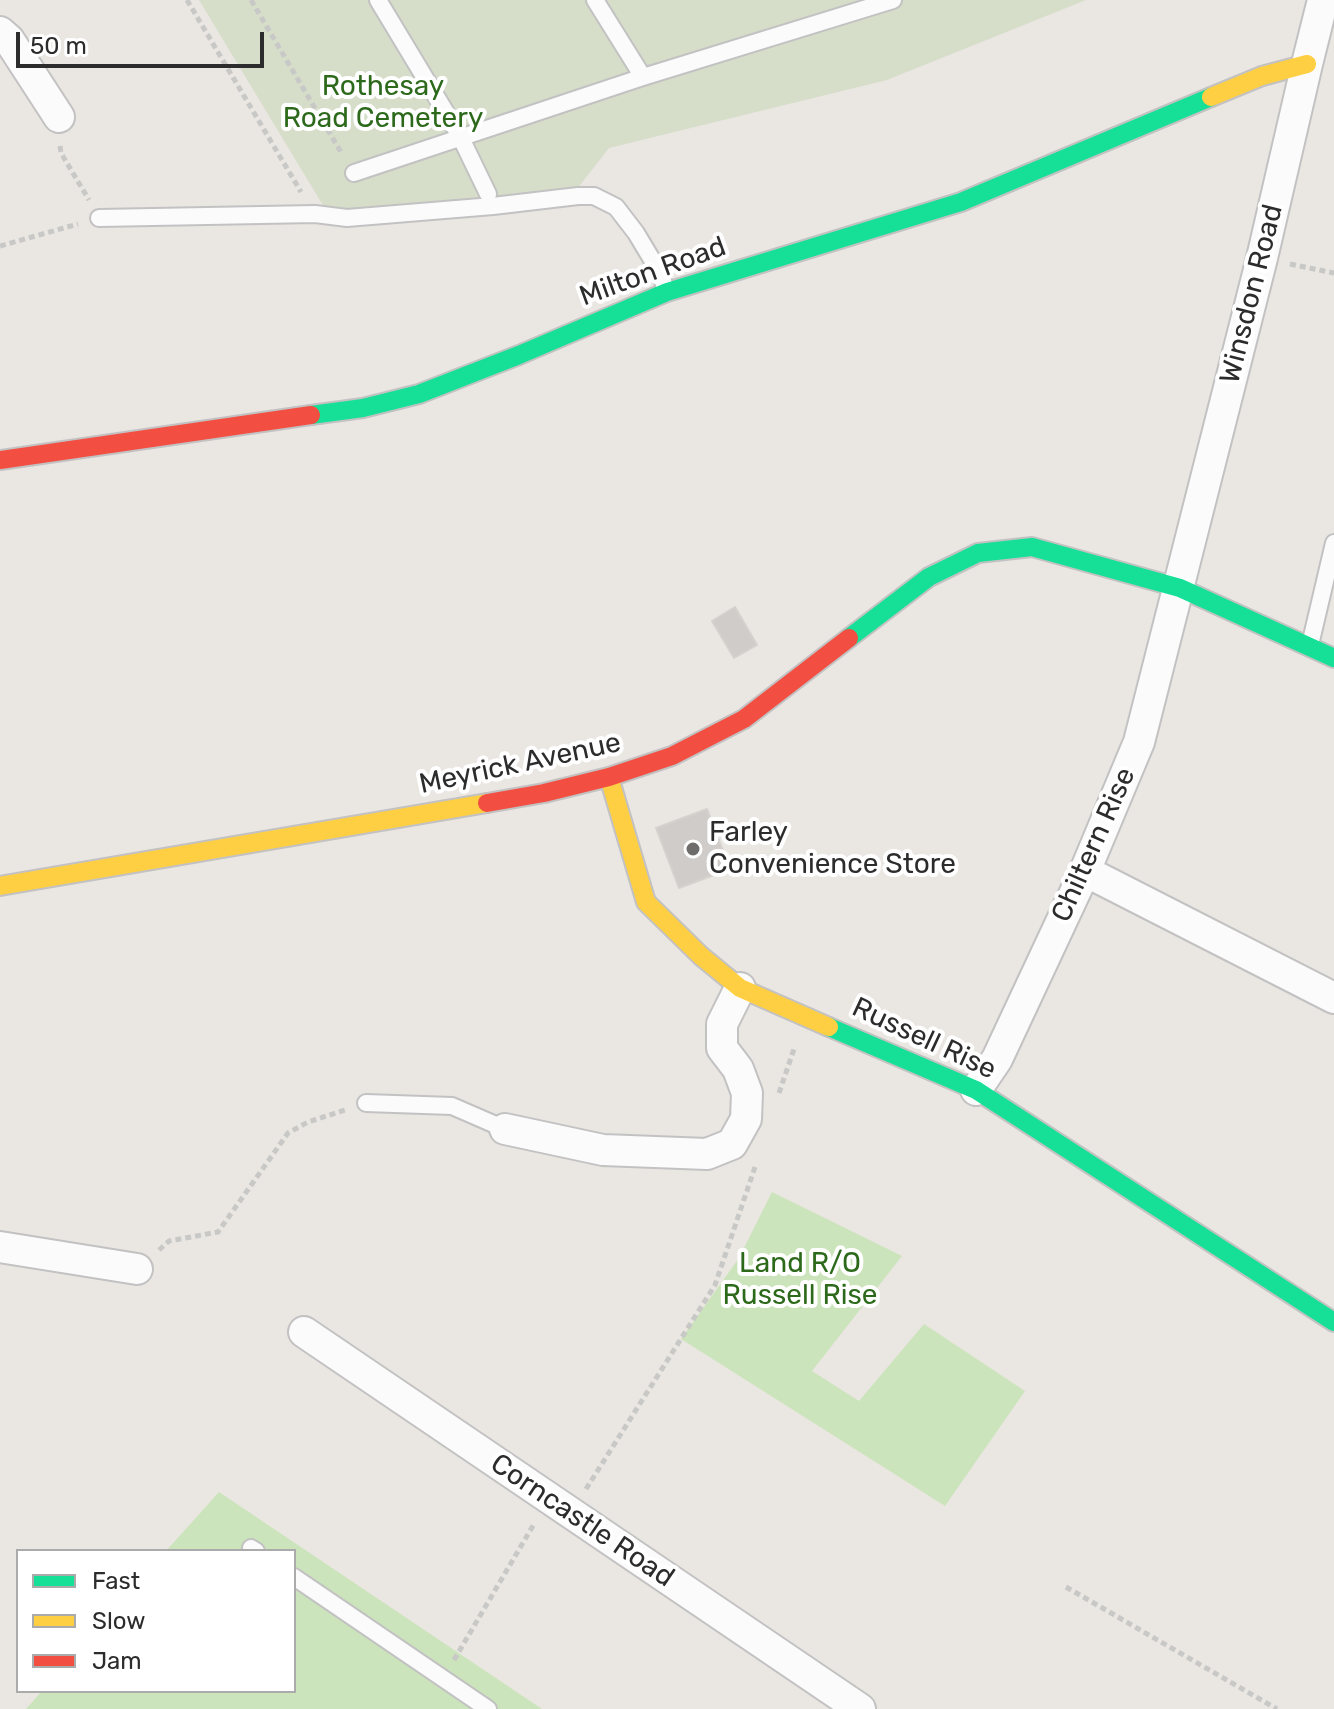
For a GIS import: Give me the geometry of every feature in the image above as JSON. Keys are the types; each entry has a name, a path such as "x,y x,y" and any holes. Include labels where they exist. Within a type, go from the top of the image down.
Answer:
{"street":[{"name":"Winsdon Road","path":"1180,588 1323,0"},
{"path":"0,32 9,40 59,117"},
{"name":"Milton Road","path":"0,460 363,408 419,394 667,292 961,202 1262,76 1307,64"},
{"name":"Meyrick Avenue","path":"0,886 544,793 609,777 672,756 744,719 929,577 978,553 1032,547 1180,588 1334,658"},
{"name":"Chiltern Rise","path":"976,1090 997,1059 1085,871 1139,742 1180,588"},
{"name":"Russell Rise","path":"609,777 646,902 701,956 740,988 976,1090 1334,1322"},
{"path":"1085,871 1334,998"},
{"path":"505,1129 603,1150 707,1154 732,1144 746,1119 747,1093 738,1069 722,1048 722,1024 740,988"},
{"path":"0,1247 137,1269"},
{"name":"Corncastle Road","path":"304,1332 860,1709"}],"lane":[{"path":"378,0 460,136 488,194"},
{"path":"595,0 643,77"},
{"path":"354,173 643,77 893,0"},
{"path":"99,218 315,214 347,218 594,196 616,207 636,233 660,273 667,292"},
{"path":"1310,646 1334,543"},
{"path":"366,1103 452,1106 505,1129"},
{"path":"296,1578 488,1709"}],"path":[{"path":"187,0 315,214"},
{"path":"251,0 354,173"},
{"path":"0,246 99,218 61,153 59,117"},
{"path":"1262,258 1334,273"},
{"path":"775,1106 805,1016"},
{"path":"137,1269 169,1241 218,1232 288,1133 308,1122 366,1103"},
{"path":"443,1678 529,1532 560,1507 715,1285 755,1165"},
{"path":"1066,1587 1277,1709"}],"green space":[{"name":"Rothesay Road Cemetery","path":"199,0 1086,0 887,80 609,148 577,189 327,212"},
{"name":"Land R/O Russell Rise","path":"772,1192 902,1256 812,1371 859,1401 924,1324 1025,1391 945,1506 681,1339 739,1258"},
{"path":"219,1492 542,1709 26,1709 40,1693 296,1693 296,1549 168,1549"}],"building":[{"path":"735,607 757,645 734,658 712,621"},
{"name":"Farley Convenience Store","path":"707,809 730,869 679,888 656,828"}],"traffic: fast":[{"path":"311,415 363,408 419,394 667,292 961,202 1211,97"},
{"path":"849,638 929,577 978,553 1032,547 1180,588 1334,658"},
{"path":"829,1027 976,1090 1334,1322"}],"traffic: slow":[{"path":"1211,97 1262,76 1307,64"},
{"path":"609,777 646,902 701,956 740,988 829,1027"},
{"path":"0,886 487,803"}],"traffic: jam":[{"path":"0,460 311,415"},
{"path":"487,803 609,777 672,756 744,719 849,638"}],"place":[{"name":"Farley Convenience Store","path":"693,849"}]}
